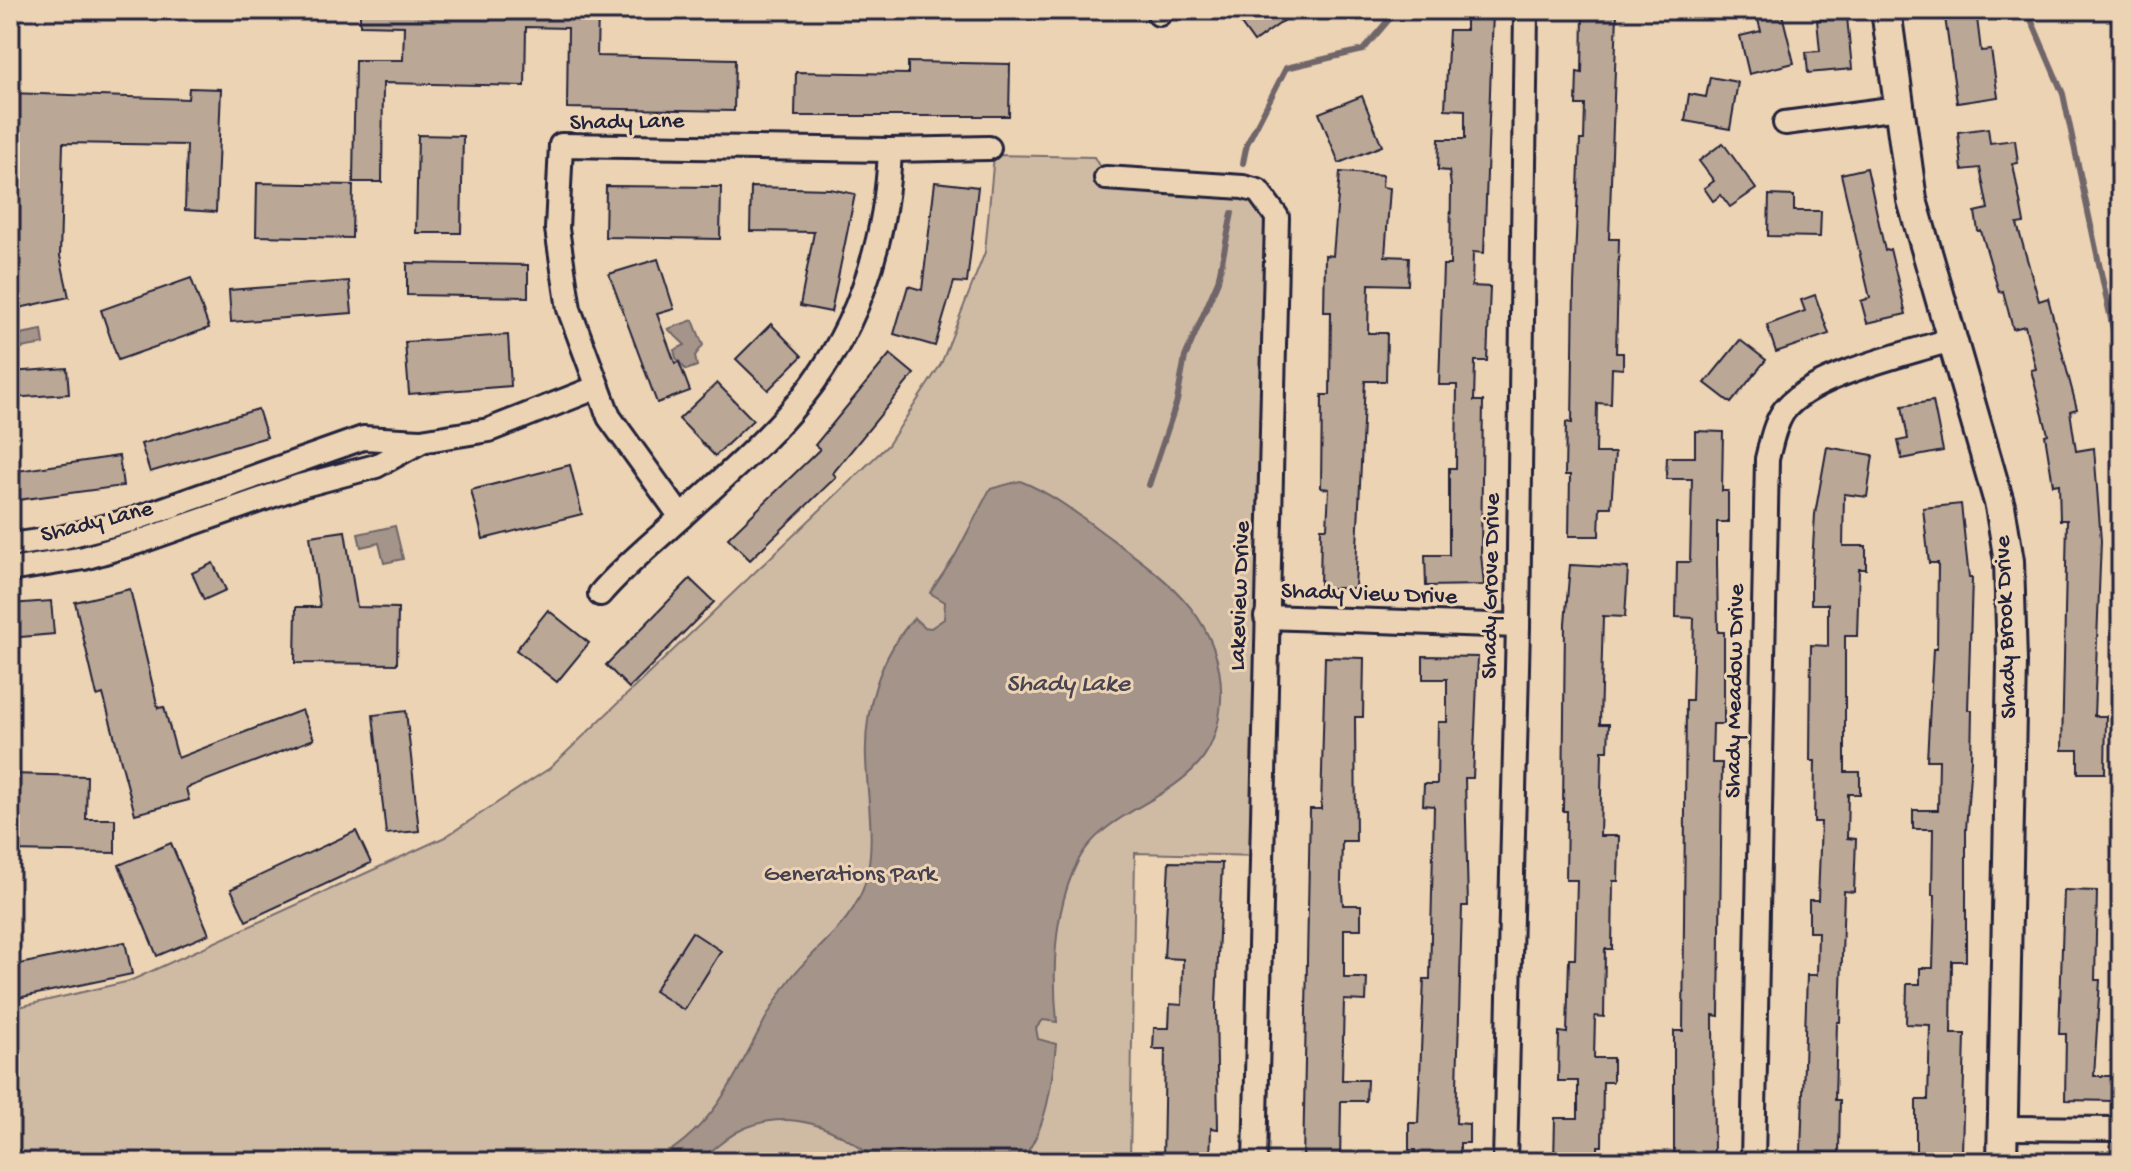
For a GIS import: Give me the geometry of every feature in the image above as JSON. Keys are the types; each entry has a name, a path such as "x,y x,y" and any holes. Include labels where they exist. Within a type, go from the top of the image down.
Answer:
{"street":[{"name":"Shady Grove Drive","path":"1505,1162 1518,626 1526,10"},
{"name":"Shady Brook Drive","path":"1886,10 1912,200 2000,506 2009,561 2012,662 2002,1162"},
{"path":"1785,123 1898,108"},
{"name":"Shady Lane","path":"681,517 609,417 569,309 557,229 561,145 890,150 989,148"},
{"path":"600,594 787,415 837,347 862,294 881,234 887,204 890,150"},
{"name":"Lakeview Drive","path":"1106,178 1243,187 1258,191 1277,217 1255,1162"},
{"name":"Shady Meadow Drive","path":"1753,1162 1767,459 1774,429 1784,411 1803,392 1953,339"},
{"name":"Shady Lane","path":"10,545 60,538 135,519 363,438 421,441 489,430 598,387"},
{"name":"Shady Lane","path":"10,570 84,558 142,541 300,486 376,466 421,441"},
{"name":"Shady View Drive","path":"1266,617 1518,626"},
{"path":"2002,1128 2121,1129"}],"green space":[{"name":"Generations Park","path":"994,155 1094,157 1106,178 1267,201 1261,856 1135,853 1130,1162 10,1162 10,1009 130,981 445,837 550,768 888,445 941,364 985,252"}],"water":[{"path":"693,320 703,345 695,356 697,366 686,370 676,358 674,350 685,345 668,329"},
{"path":"18,327 20,334 42,330 44,344 10,350 10,328"},
{"name":"Shady Lake","path":"1020,481 1082,517 1168,583 1186,602 1213,645 1220,671 1221,701 1215,734 1199,763 1169,789 1102,831 1078,861 1059,919 1055,982 1057,1022 1043,1020 1036,1028 1038,1039 1056,1044 1047,1106 1029,1149 1020,1162 878,1162 829,1130 793,1120 775,1120 737,1132 696,1160 652,1162 678,1146 715,1107 782,991 840,926 859,897 869,865 866,740 876,684 892,649 914,618 924,627 931,628 944,619 945,602 930,593 955,556 990,489"},
{"path":"395,526 403,559 384,563 379,543 361,547 358,534"}],"building":[{"path":"360,10 598,10 597,56 735,59 734,111 567,108 568,28 526,27 525,86 383,83 382,182 353,182 355,60 403,60 404,26 360,25"},
{"path":"1231,10 1299,10 1254,42"},
{"path":"1944,10 1976,10 1981,51 1991,50 1998,97 1957,103"},
{"path":"1466,12 1493,12 1484,253 1473,252 1472,286 1490,287 1487,361 1475,361 1474,401 1483,401 1481,554 1484,585 1426,586 1425,555 1449,555 1449,468 1456,468 1457,385 1439,385 1443,265 1450,265 1451,186 1449,171 1438,170 1439,139 1465,139 1465,110 1445,109 1449,30 1466,30"},
{"path":"1583,13 1617,13 1609,239 1619,239 1616,353 1623,353 1623,369 1612,368 1611,404 1597,403 1596,453 1615,453 1611,507 1600,507 1599,536 1569,536 1570,475 1565,475 1566,422 1572,423 1580,140 1584,140 1585,105 1576,105 1577,72 1582,73"},
{"path":"1782,14 1794,63 1749,74 1740,36 1761,31 1758,20"},
{"path":"1847,17 1852,69 1808,73 1806,52 1820,51 1817,20"},
{"path":"908,62 1010,64 1009,116 795,116 796,72 908,74"},
{"path":"1710,77 1738,82 1730,129 1685,121 1689,94 1706,97"},
{"path":"189,88 221,89 216,212 185,210 187,145 63,143 60,256 69,297 10,310 10,93 188,99"},
{"path":"1362,96 1382,146 1339,163 1319,113"},
{"path":"1988,128 1990,143 2015,140 2018,163 2013,164 2024,223 2017,224 2039,301 2048,298 2077,409 2070,411 2076,451 2094,448 2101,541 2094,716 2106,716 2105,773 2078,773 2078,750 2062,750 2067,520 2060,520 2059,484 2053,485 2045,435 2048,434 2031,370 2036,369 2025,326 2013,329 2003,291 1999,292 1981,231 1978,231 1975,212 1988,209 1980,168 1962,170 1958,132"},
{"path":"418,135 463,136 461,233 416,233"},
{"path":"1723,143 1756,189 1730,207 1721,195 1713,201 1704,188 1714,181 1699,161"},
{"path":"1867,168 1885,251 1890,249 1906,314 1867,323 1861,301 1870,298 1841,174"},
{"path":"1340,172 1383,175 1382,187 1390,188 1385,256 1409,257 1408,285 1369,284 1368,333 1387,333 1386,381 1365,381 1355,588 1320,588 1321,528 1327,528 1329,489 1321,488 1322,395 1330,395 1331,312 1324,312 1325,255 1333,256"},
{"path":"935,182 978,187 967,283 954,282 935,346 894,334 908,286 922,290"},
{"path":"257,183 353,185 352,238 256,236"},
{"path":"606,186 721,187 720,239 605,237"},
{"path":"751,187 830,189 855,194 831,312 800,306 814,232 750,231"},
{"path":"1769,195 1794,196 1794,211 1821,211 1820,237 1768,236"},
{"path":"658,259 674,309 657,314 675,363 679,362 690,391 657,403 609,274"},
{"path":"407,263 528,265 528,297 407,295"},
{"path":"191,278 209,328 118,360 101,310"},
{"path":"349,281 352,313 231,322 229,290"},
{"path":"1815,295 1829,334 1776,352 1767,325 1805,311 1801,300"},
{"path":"771,324 802,356 768,390 736,359"},
{"path":"508,335 511,386 409,394 405,342"},
{"path":"1740,340 1766,360 1731,403 1705,383"},
{"path":"890,354 914,374 833,473 836,477 750,560 728,538 820,449 815,445"},
{"path":"67,368 69,394 10,398 10,372"},
{"path":"717,383 753,420 715,456 679,419"},
{"path":"1933,401 1943,451 1902,459 1898,441 1908,439 1902,406"},
{"path":"258,409 267,437 150,472 141,444"},
{"path":"1695,431 1723,432 1722,491 1728,491 1728,522 1717,522 1718,632 1724,632 1724,724 1713,724 1712,763 1722,763 1719,1016 1713,1015 1714,1162 1674,1162 1674,1031 1683,1031 1686,700 1692,700 1694,618 1676,617 1677,562 1690,562 1692,479 1666,479 1667,457 1695,457"},
{"path":"1827,447 1873,455 1867,497 1844,494 1843,546 1866,546 1866,569 1859,569 1857,636 1845,636 1845,772 1860,772 1860,794 1848,794 1847,838 1856,839 1854,892 1844,891 1835,1100 1840,1100 1839,1153 1801,1152 1807,975 1817,975 1818,932 1809,932 1809,900 1818,900 1821,822 1814,822 1815,761 1810,761 1811,645 1828,646 1828,604 1811,604 1811,580 1815,514"},
{"path":"119,456 123,486 10,501 10,472"},
{"path":"570,465 582,514 483,539 471,490"},
{"path":"1961,504 1969,578 1972,578 1966,961 1952,961 1951,1034 1965,1034 1962,1153 1916,1152 1916,1100 1928,1100 1930,1025 1906,1024 1907,984 1920,984 1920,968 1933,968 1935,895 1932,895 1933,829 1913,829 1913,810 1938,810 1939,760 1927,760 1933,649 1937,649 1938,563 1929,563 1923,508"},
{"path":"345,531 357,607 398,608 397,664 295,663 296,607 320,607 310,536"},
{"path":"213,563 226,590 204,600 192,573"},
{"path":"1570,565 1628,568 1625,617 1603,616 1600,724 1609,724 1608,751 1602,751 1600,836 1619,836 1618,881 1613,881 1612,949 1605,949 1604,1017 1595,1016 1594,1058 1613,1058 1613,1082 1603,1082 1602,1146 1598,1146 1598,1162 1554,1162 1555,1118 1578,1118 1578,1081 1558,1081 1559,1032 1567,1033 1569,959 1575,959 1577,880 1566,880 1567,811 1563,811 1565,623"},
{"path":"690,579 714,602 629,688 606,665"},
{"path":"130,589 158,708 164,707 178,758 302,710 314,739 186,788 189,800 135,814 103,694 97,696 75,602"},
{"path":"51,601 54,634 10,638 10,604"},
{"path":"548,610 589,643 557,682 516,650"},
{"path":"1423,656 1478,657 1473,778 1465,778 1468,906 1462,906 1456,1123 1469,1124 1469,1143 1460,1143 1460,1162 1415,1162 1415,1150 1409,1150 1409,1123 1418,1123 1424,979 1430,979 1434,806 1423,805 1424,784 1437,784 1438,722 1447,722 1447,679 1423,679"},
{"path":"1325,657 1364,658 1363,717 1355,717 1356,841 1342,841 1341,882 1343,905 1361,905 1361,929 1344,929 1344,978 1367,978 1366,1001 1344,1000 1342,1080 1367,1080 1366,1101 1341,1101 1340,1162 1303,1162 1310,809 1321,809"},
{"path":"406,711 419,831 386,834 373,715"},
{"path":"10,774 87,776 86,819 115,819 115,853 10,851"},
{"path":"356,831 371,863 246,921 231,889"},
{"path":"171,843 209,934 157,956 119,865"},
{"path":"1169,862 1222,863 1216,1005 1218,1129 1211,1128 1210,1162 1163,1162 1165,1049 1153,1049 1154,1028 1169,1028 1170,1004 1182,1005 1183,959 1164,958"},
{"path":"2064,890 2097,891 2095,980 2100,980 2094,1076 2114,1076 2113,1101 2065,1100 2066,1034 2059,1034"},
{"path":"692,932 721,951 684,1010 654,991"},
{"path":"125,942 132,974 13,999 10,966"}],"waterway":[{"path":"1243,163 1247,144 1286,68 1363,50 1397,10"},
{"path":"2027,10 2063,94 2121,367"},
{"path":"1149,485 1177,401 1185,357 1218,281 1232,213"}]}
